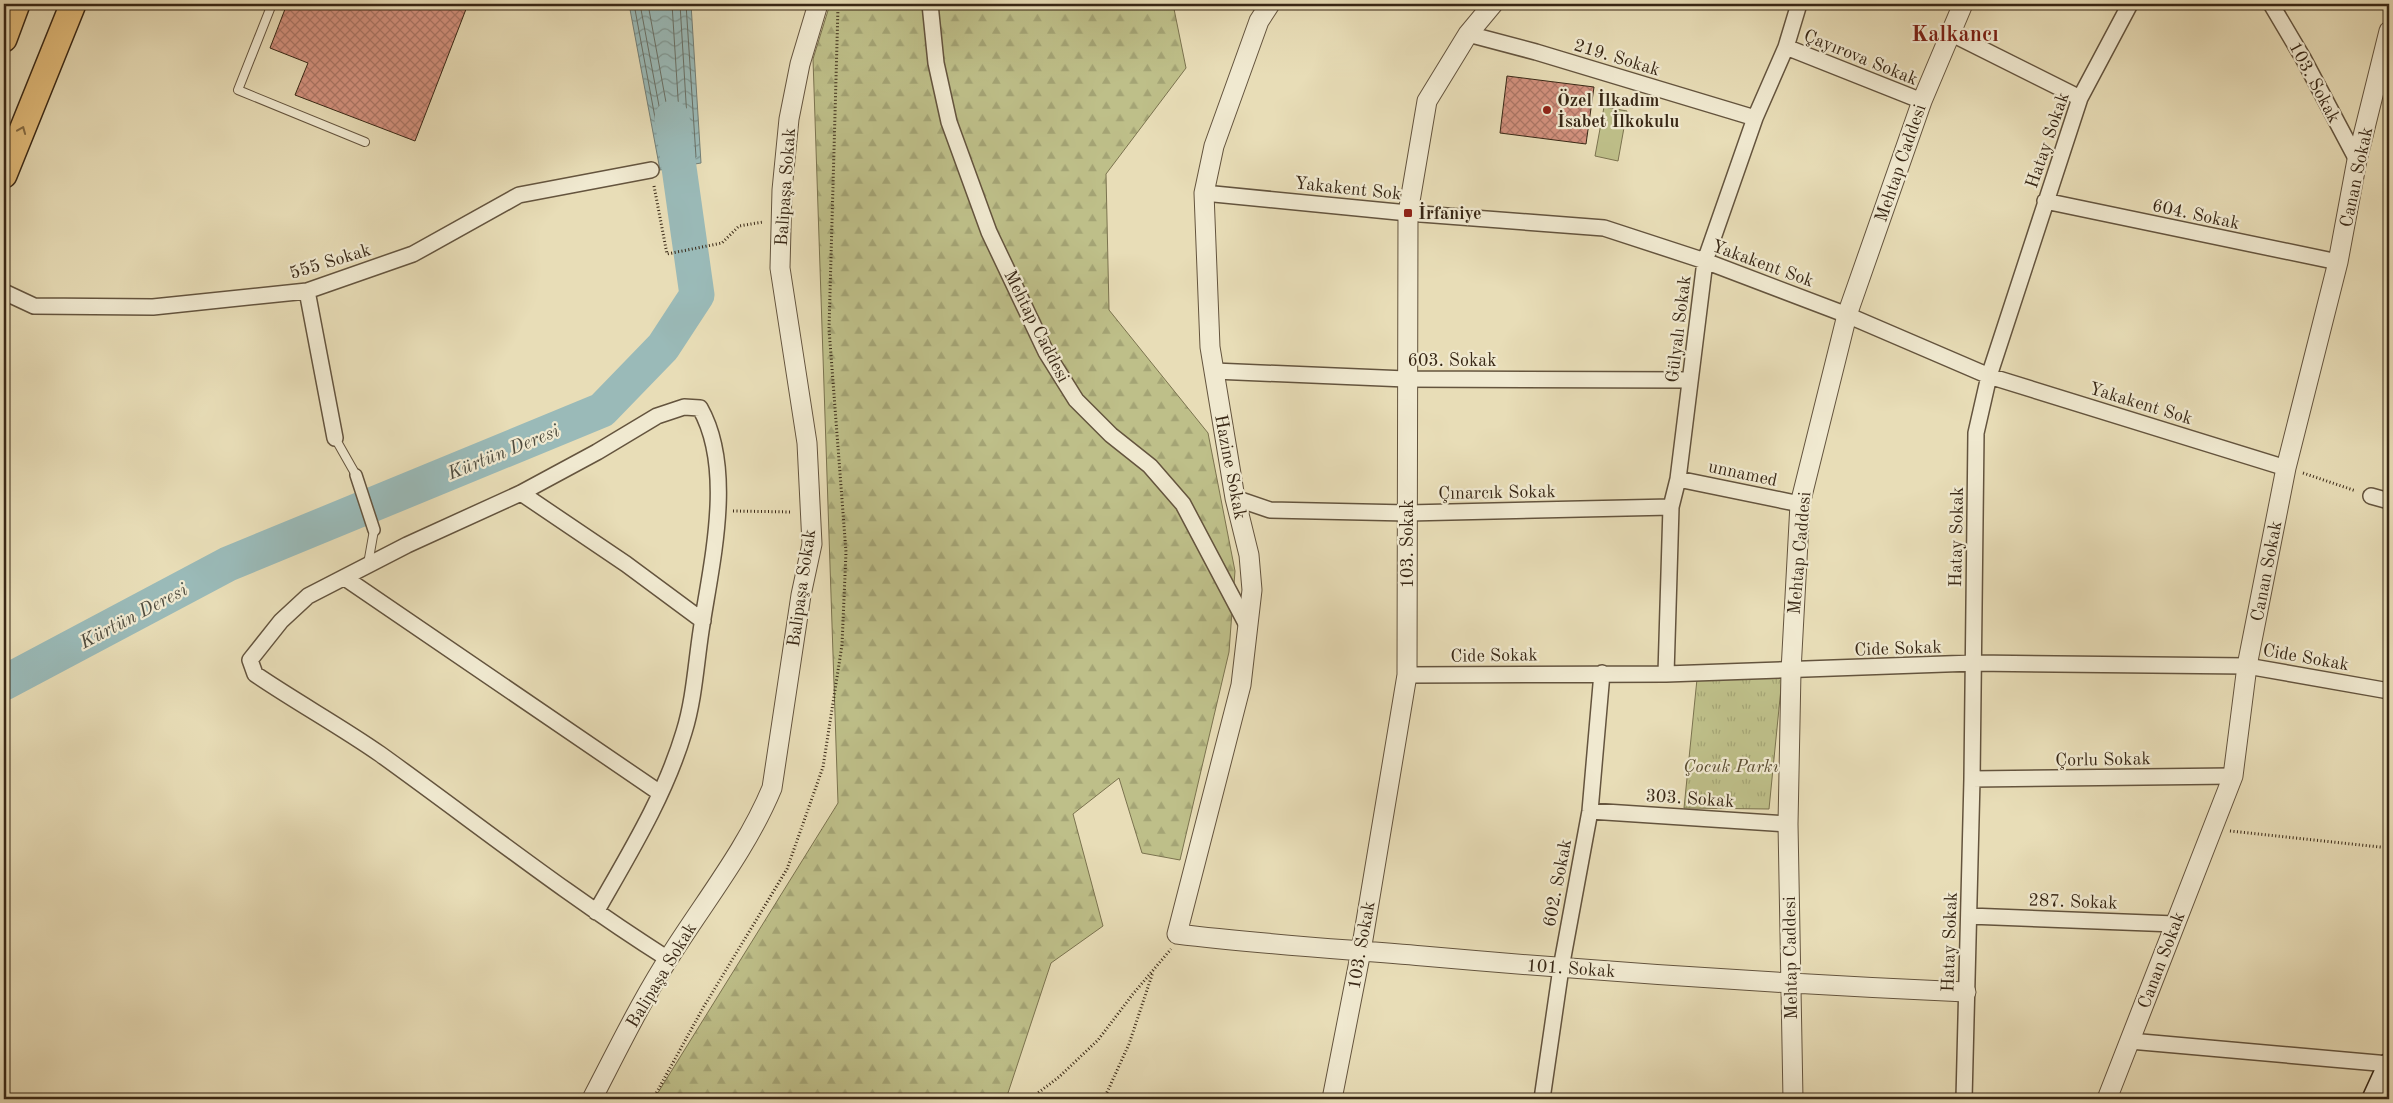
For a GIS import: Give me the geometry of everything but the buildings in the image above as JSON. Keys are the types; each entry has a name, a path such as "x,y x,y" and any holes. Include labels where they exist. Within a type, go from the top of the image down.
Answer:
{"highway":[{"path":"4,39 18,4"},
{"path":"4,174 73,4"}],"main road":[{"path":"2373,1099 2389,1064"}],"street":[{"name":"Balipaşa Sokak","path":"592,1099 668,959 762,813 772,788 799,605 812,544 807,443 780,268 782,190 789,119 800,64 818,4"},
{"name":"Mehtap Caddesi","path":"930,4 936,63 950,122 988,232 1046,352 1076,400 1111,435 1150,466 1183,504 1248,627"},
{"name":"Hazine Sokak","path":"1177,934 1241,686 1252,590 1249,555 1235,498 1209,338 1204,193 1214,146 1259,21 1270,4"},
{"name":"103. Sokak","path":"1332,1099 1361,951 1406,675 1408,213 1427,101 1468,34 1493,4"},
{"name":"Gülyalı Sokak","path":"1666,674 1671,508 1678,479 1705,261 1755,118 1786,47 1799,4"},
{"name":"Mehtap Caddesi","path":"1793,1099 1788,824 1791,671 1800,504 1847,314 1922,101 1963,4"},
{"name":"Hatay Sokak","path":"1964,1099 1972,779 1976,433 1989,376 2080,98 2130,4"},
{"name":"103. Sokak","path":"2271,4 2303,58 2357,160"},
{"name":"Canan Sokak","path":"2107,1099 2233,776 2247,666 2286,468 2338,262 2357,160 2389,31"},
{"path":"1950,33 2080,98"},
{"name":"219. Sokak","path":"1468,34 1536,52 1755,118"},
{"name":"Çayırova Sokak","path":"1786,47 1922,101"},
{"name":"555 Sokak","path":"4,292 34,306 153,307 307,291 413,254 519,195 651,170"},
{"name":"Yakakent Sok","path":"1204,193 1408,213 1604,228 1705,261 1847,314 1989,376 2286,468"},
{"name":"604. Sokak","path":"2045,201 2338,262"},
{"path":"307,291 335,438"},
{"name":"603. Sokak","path":"1214,371 1406,379 1690,380"},
{"path":"596,912 641,833 660,793 685,731 717,526 717,464 708,421 700,408 684,407 658,416 521,493 407,545 308,596 281,621 250,660 255,674 378,753 596,912 668,959"},
{"path":"356,475 374,530"},
{"name":"unnamed","path":"1678,479 1800,504"},
{"path":"521,493 656,586 703,621"},
{"path":"2371,496 2389,501"},
{"name":"Çınarcık Sokak","path":"1235,498 1270,510 1408,513 1671,508"},
{"path":"345,578 660,793"},
{"name":"Cide Sokak","path":"1406,675 1666,674 1973,663 2247,666 2389,691"},
{"name":"602. Sokak","path":"1542,1099 1560,968 1590,811 1602,673"},
{"name":"Çorlu Sokak","path":"1972,779 2233,776"},
{"name":"303. Sokak","path":"1590,811 1788,824"},
{"name":"287. Sokak","path":"1969,916 2175,924"},
{"name":"101. Sokak","path":"1177,934 1240,942 1560,968 1790,984 1966,992"},
{"path":"2130,1041 2389,1064"}],"lane":[{"path":"272,4 238,90 365,142"},
{"path":"335,438 356,475"},
{"path":"368,566 374,530"}],"path":[{"path":"651,170 667,254 722,243 739,226 755,222"},
{"path":"2286,468 2371,496"},
{"path":"717,510 811,513"},
{"path":"2212,829 2389,848"},
{"path":"1030,1099 1059,1077 1098,1040 1171,949 1177,934"},
{"path":"1104,1099 1129,1044 1154,969"}],"green space":[{"path":"830,4 1173,4 1186,68 1106,174 1109,310 1208,433 1235,571 1229,652 1180,860 1142,853 1119,778 1073,814 1103,926 1051,963 1006,1099 654,1099 838,803 813,59"},
{"path":"1604,107 1627,111 1618,161 1595,156"},
{"name":"Çocuk Parkı","path":"1782,678 1769,809 1684,808 1697,679"}],"water":[{"path":"629,4 691,4 701,163 660,170"}],"waterway":[{"name":"Kürtün Deresi","path":"4,683 228,564 602,410 663,347 697,295 672,118"}],"place":[{"name":"Özel İlkadım İsabet İlkokulu","path":"1547,110"},
{"name":"İrfaniye","path":"1408,213"}],"district":[{"name":"Kalkancı","path":"1955,33"}]}
